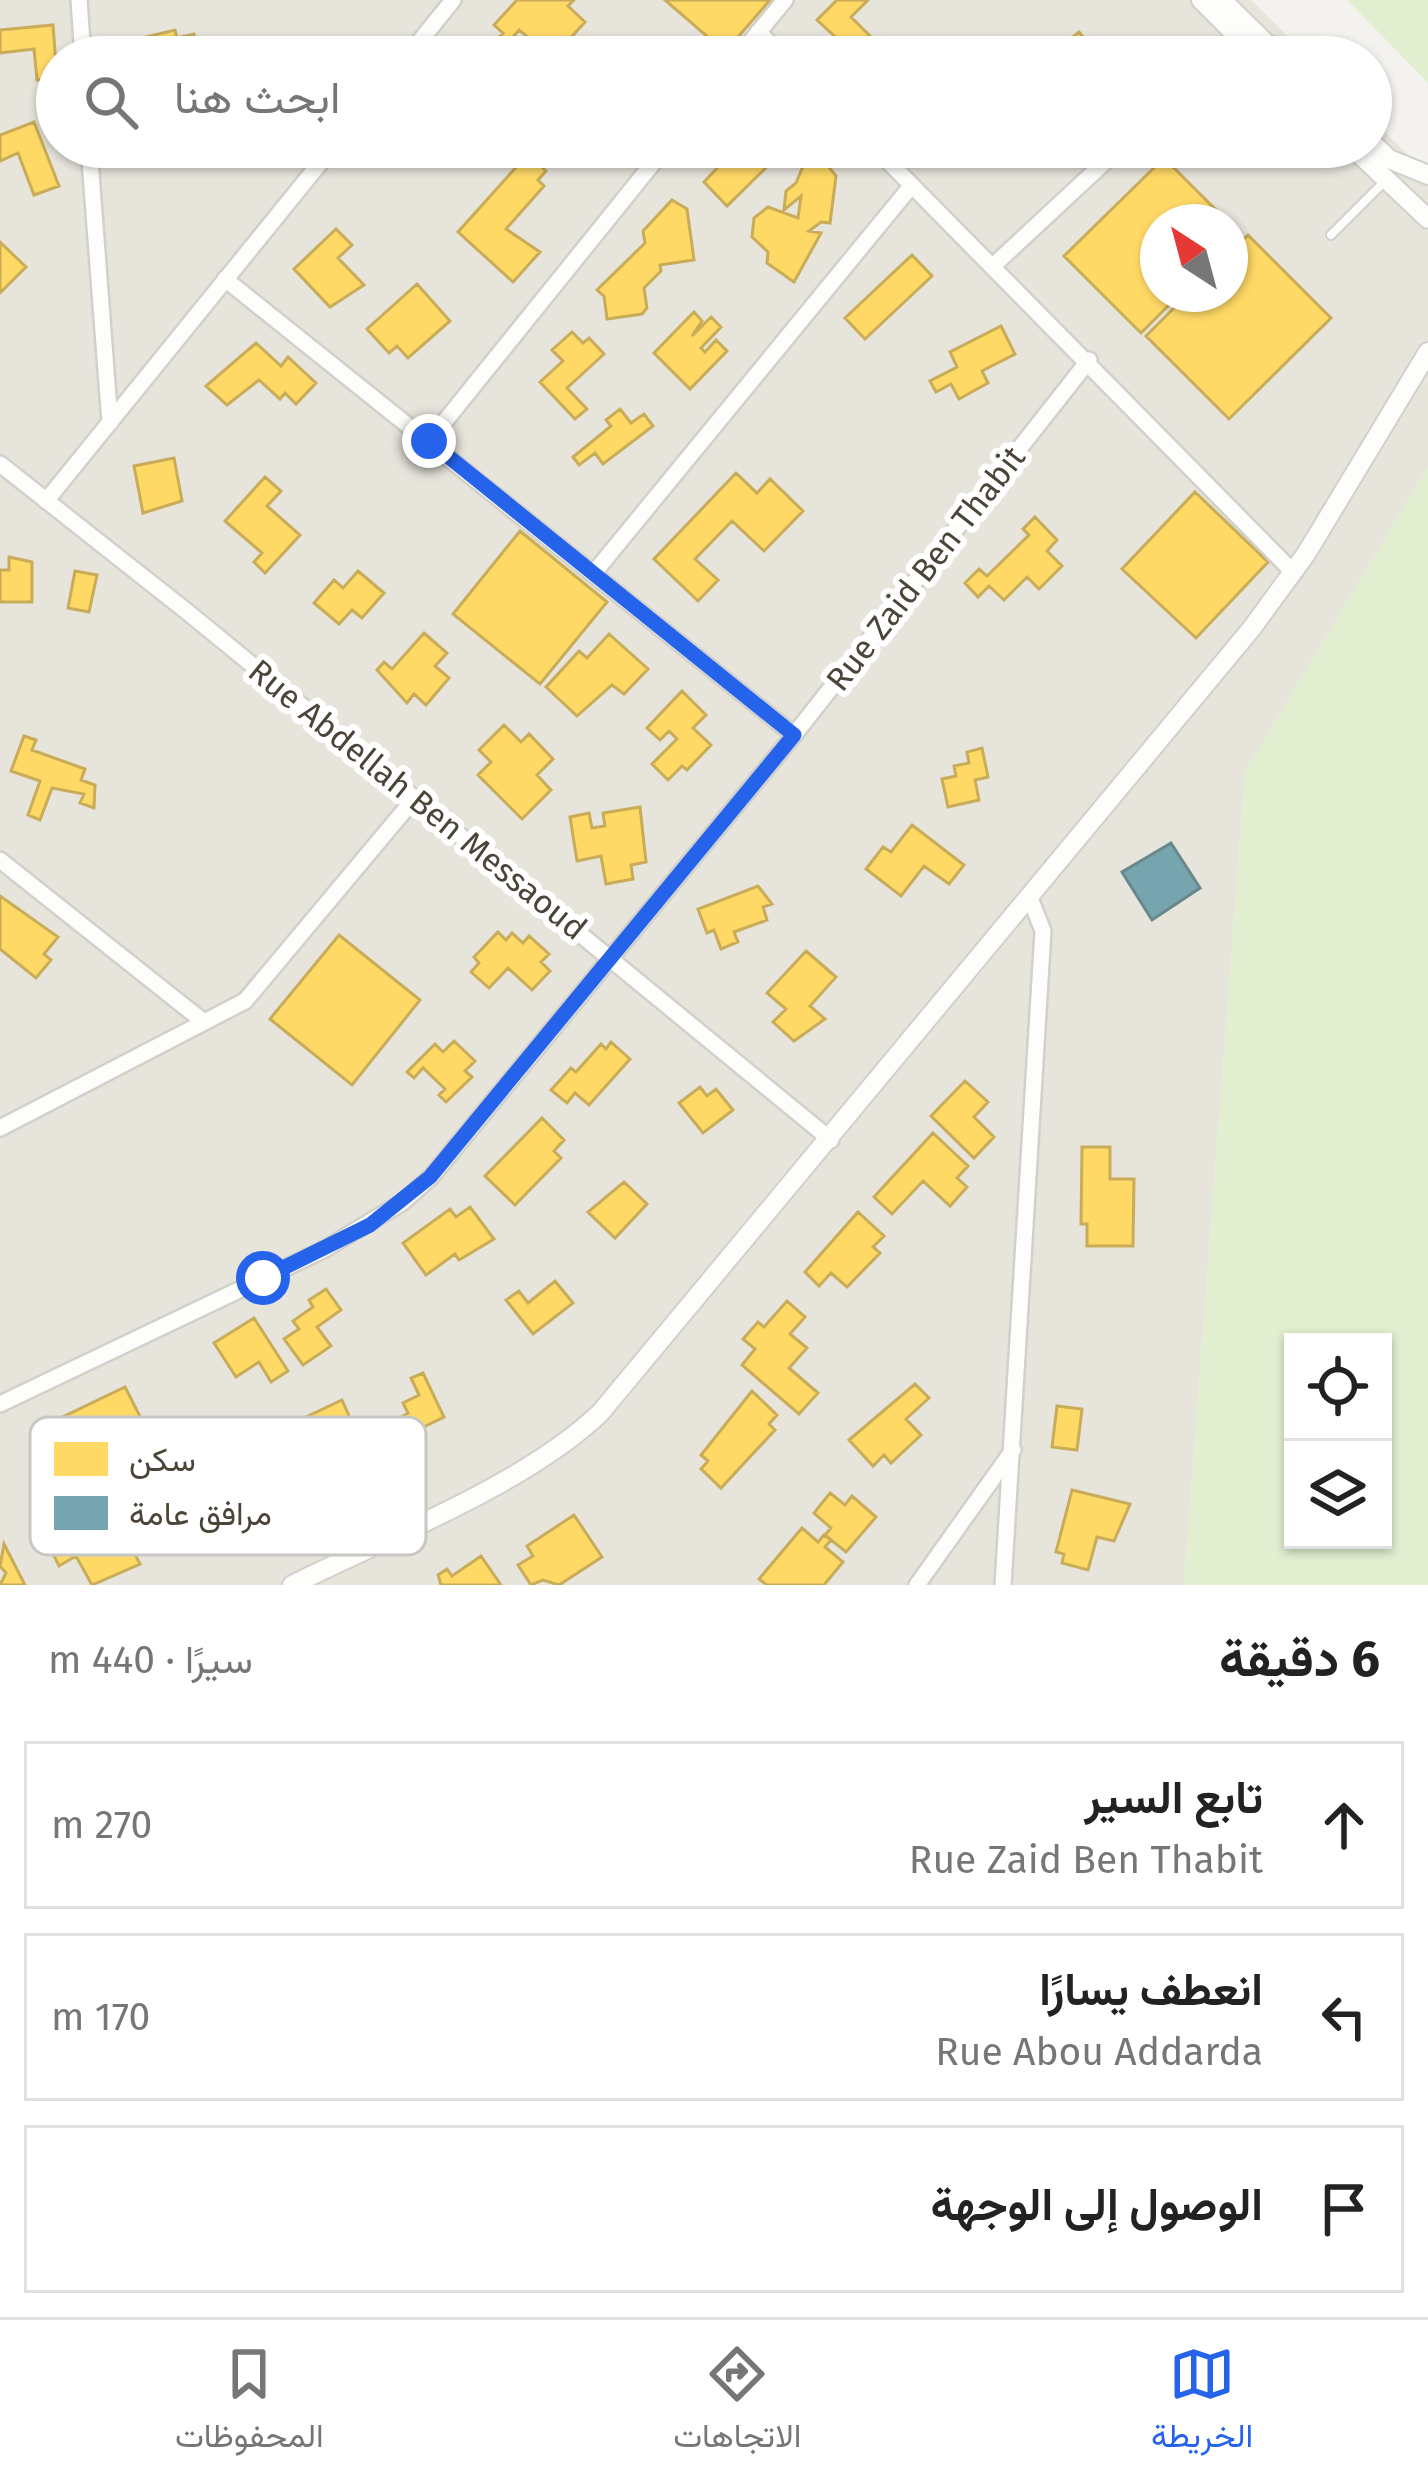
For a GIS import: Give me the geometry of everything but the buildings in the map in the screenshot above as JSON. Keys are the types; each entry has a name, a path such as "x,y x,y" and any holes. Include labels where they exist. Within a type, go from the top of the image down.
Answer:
{"street":[{"path":"79,0 82,36"},
{"path":"423,36 453,0"},
{"path":"755,36 785,0"},
{"path":"1201,0 1248,36"},
{"path":"1222,0 1246,36"},
{"path":"758,32 762,36"},
{"path":"1241,36 1244,33"},
{"path":"1392,160 1428,175"},
{"path":"91,168 110,423"},
{"path":"46,501 316,168"},
{"path":"429,441 649,168"},
{"path":"895,168 1294,573"},
{"path":"994,265 1098,168"},
{"path":"1374,168 1428,220"},
{"path":"593,574 912,185"},
{"path":"225,279 794,735"},
{"path":"426,1518 587,1426 831,1139 1294,573 1428,352"},
{"name":"Rue Zaid Ben Thabit","path":"0,1404 325,1249 403,1202 430,1177 794,735 1089,360"},
{"name":"Rue Abdellah Ben Messaoud","path":"0,464 613,957 831,1139"},
{"path":"0,1128 231,1012 260,987 414,799"},
{"path":"0,860 205,1022"},
{"path":"1003,1585 1043,931 1030,898"},
{"path":"917,1585 1015,1447"},
{"path":"292,1585 352,1555"}],"lane":[{"path":"1330,235 1386,180"}],"shaded area":[{"path":"0,0 1251,0 1288,36 36,36 36,168 1392,168 1392,139 1428,175 1428,467 1245,772 1184,1585 0,1585"}],"green space":[{"path":"1347,0 1428,0 1428,83 1392,46 1392,36 1382,36"},
{"path":"1428,467 1428,1585 1184,1585 1245,772"}],"route":[{"path":"263,1278 370,1225 430,1177 794,735 429,441"}]}
